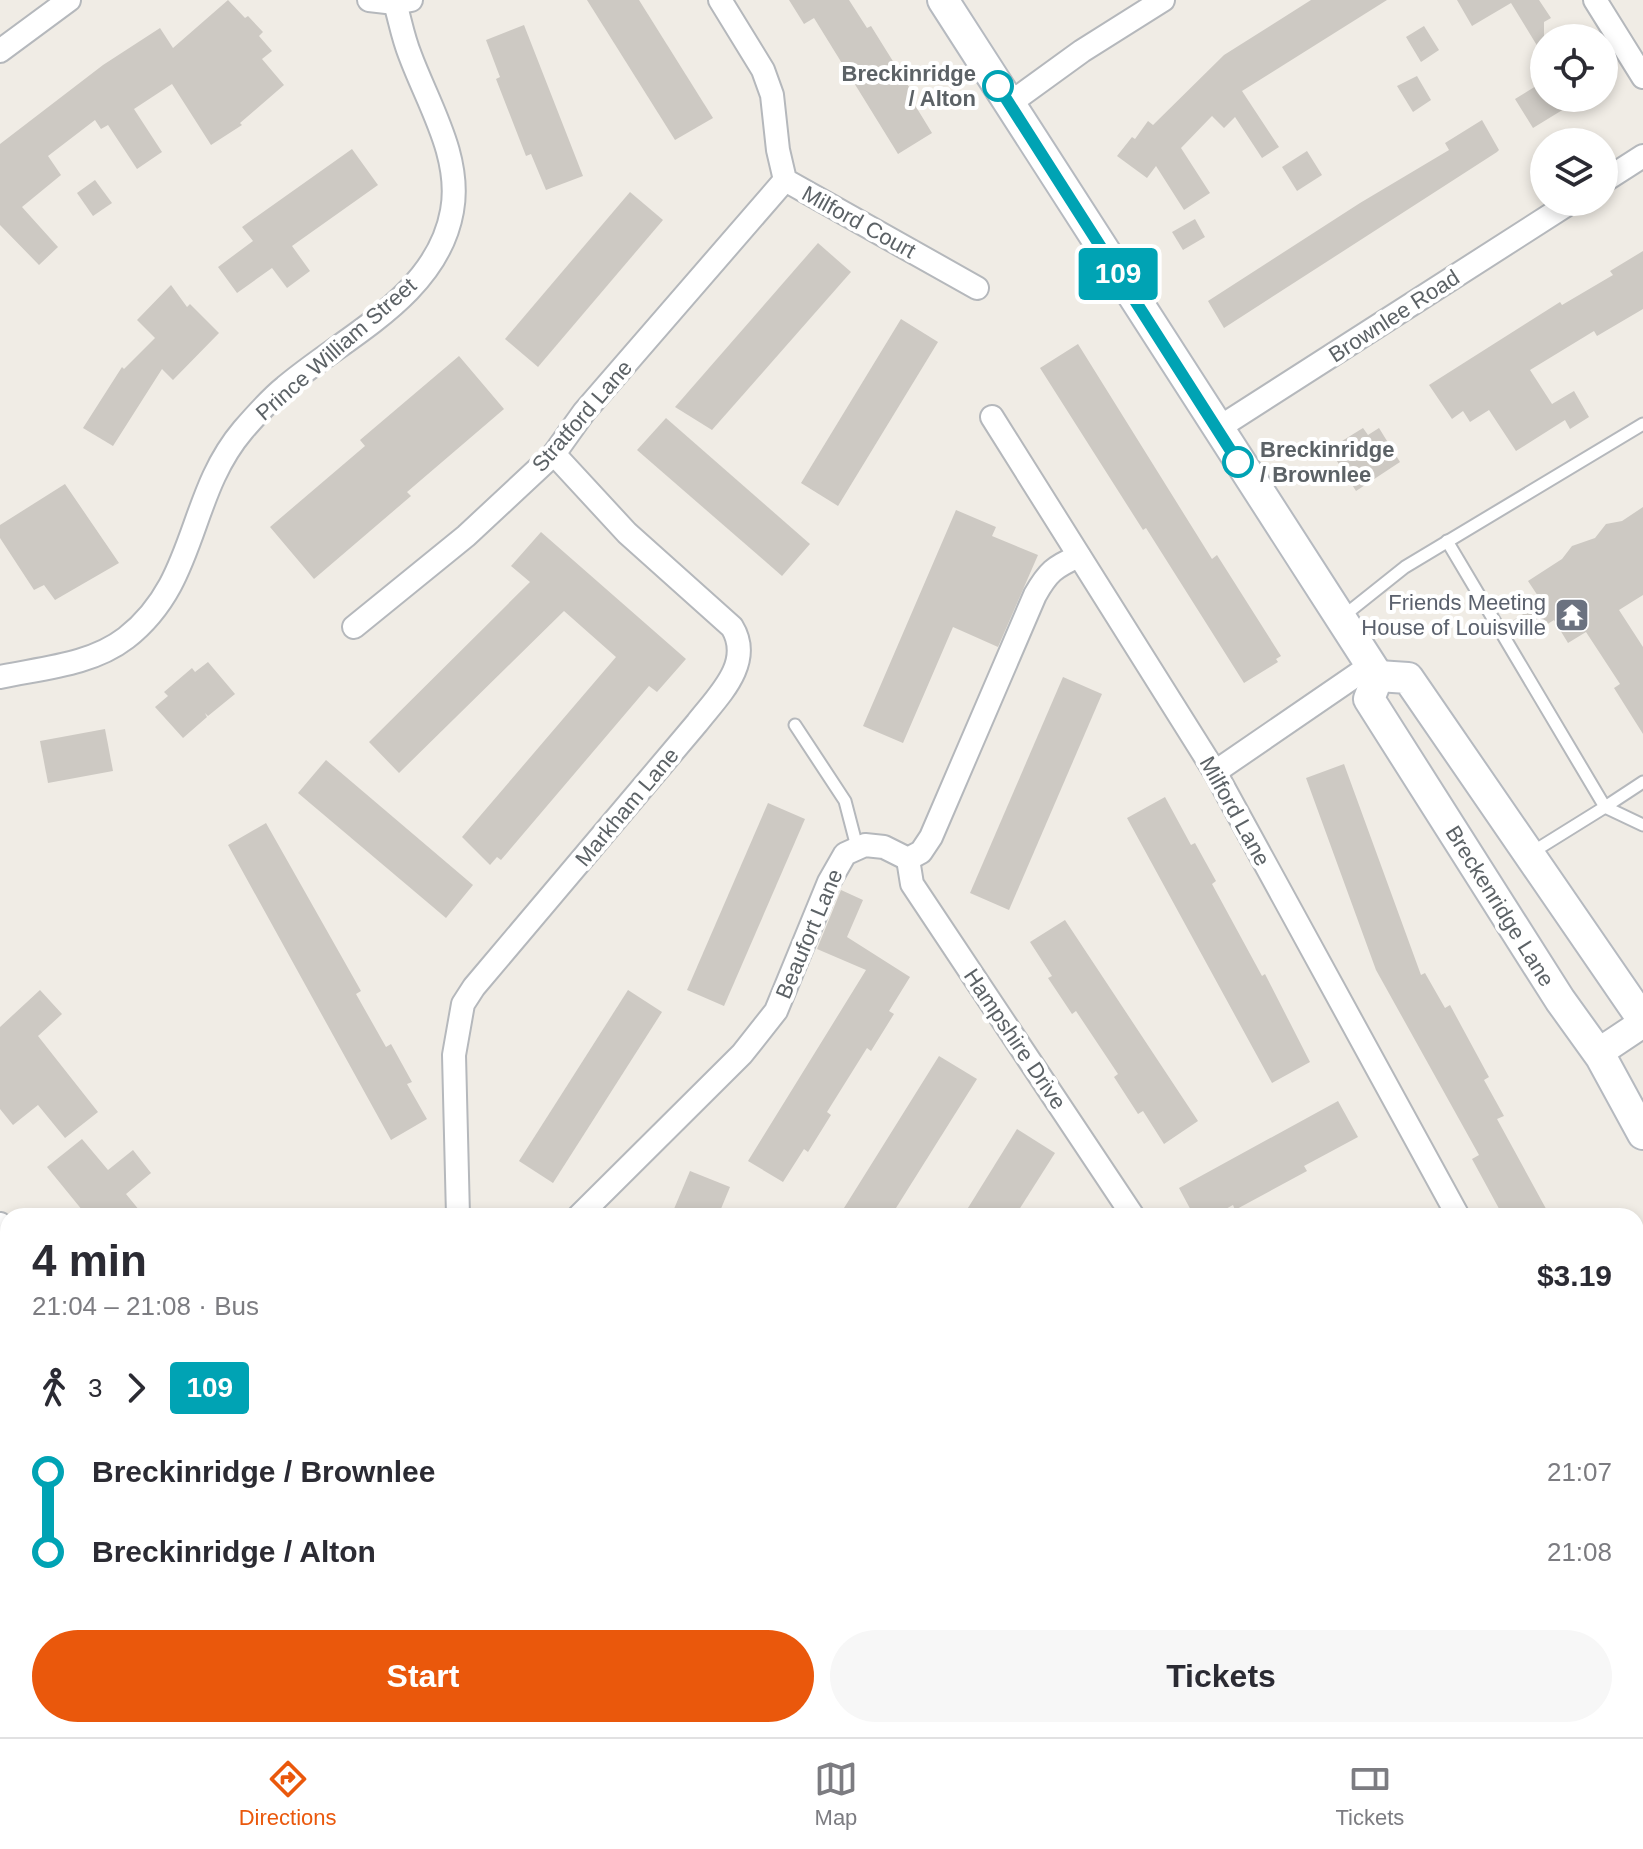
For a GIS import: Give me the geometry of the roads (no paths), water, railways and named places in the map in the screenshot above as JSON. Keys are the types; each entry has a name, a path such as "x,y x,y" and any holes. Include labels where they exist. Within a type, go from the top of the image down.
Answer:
{"main road":[{"path":"943,0 1374,670 1408,678 1643,1021"},
{"name":"Breckenridge Lane","path":"1374,670 1369,699 1560,1000 1598,1053 1643,1134"}],"street":[{"path":"0,51 69,0"},
{"path":"369,0 403,1"},
{"name":"Milford Court","path":"720,0 763,70 772,95 785,180 977,288"},
{"path":"1009,104 1082,51 1163,0"},
{"path":"1595,0 1643,77"},
{"name":"Prince William Street","path":"0,677 83,660 125,639 147,619 181,569 212,478 234,442 284,388 394,305 424,272 438,250 452,209 452,171 448,151 408,51 403,1"},
{"path":"1618,172 1643,156"},
{"name":"Stratford Lane","path":"354,627 466,536 554,454 584,412 785,180"},
{"name":"Brownlee Road","path":"1217,429 1549,216"},
{"name":"Milford Lane","path":"992,417 1215,772 1454,1208"},
{"name":"Markham Lane","path":"458,1208 454,1055 463,1004 474,987 697,723 738,666 739,637 732,627 627,533 554,454"},
{"path":"908,859 921,852 931,837 1045,576 1056,566 1079,556"},
{"path":"1215,772 1374,670"},
{"name":"Beaufort Lane","path":"587,1208 742,1054 776,1011 833,873 845,854 865,845 884,847 908,859"},
{"name":"Hampshire Drive","path":"908,859 912,884 1128,1208"},
{"path":"1598,1053 1643,1021"}],"lane":[{"path":"1340,618 1405,567 1643,424"},
{"path":"1447,541 1605,807 1643,825"},
{"path":"795,725 845,801 857,847"},
{"path":"1529,854 1643,782"}],"place":[{"name":"Breckinridge / Alton","path":"998,86"},
{"name":"Breckinridge / Brownlee","path":"1238,462"},
{"name":"Friends Meeting House of Louisville","path":"1572,615"}]}
